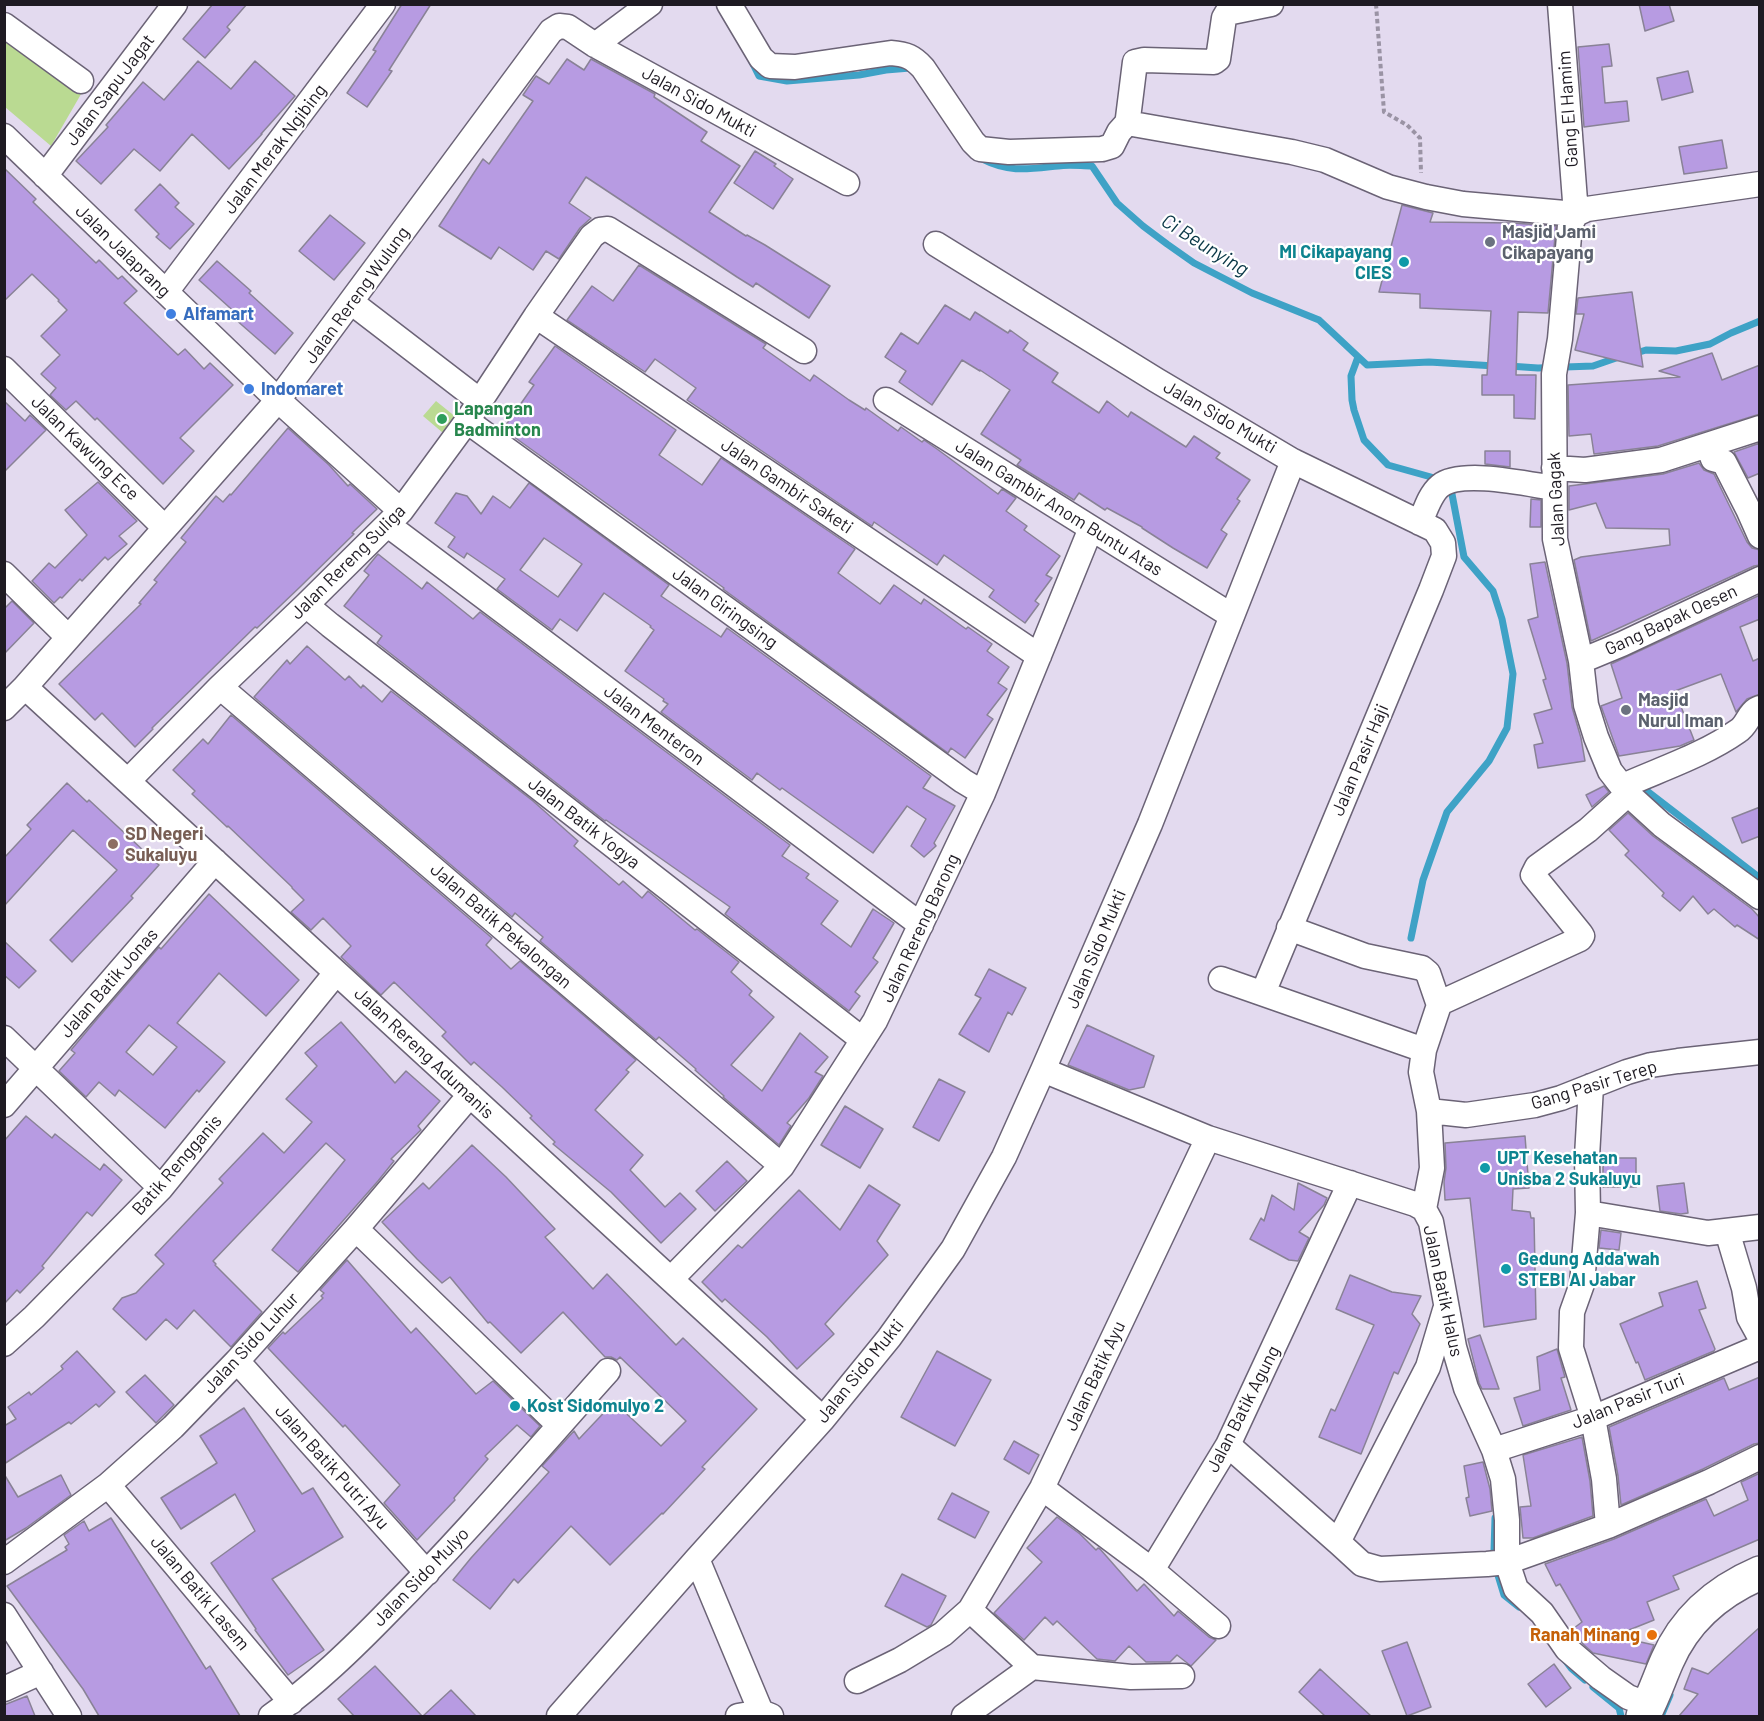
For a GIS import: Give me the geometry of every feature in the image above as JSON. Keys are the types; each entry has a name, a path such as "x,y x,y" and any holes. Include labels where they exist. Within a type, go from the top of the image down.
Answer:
{"main road":[{"path":"1646,1711 1667,1660 1678,1638 1690,1622 1705,1606 1726,1590 1760,1573"}],"street":[{"name":"Jalan Sapu Jagat","path":"45,176 175,4"},
{"name":"Jalan Merak Ngibing","path":"166,292 383,4"},
{"path":"595,45 650,4"},
{"path":"729,4 761,58 770,66 795,67 891,53 905,54 913,58 923,68 980,149 1009,152 1106,149 1112,146 1127,123 1135,62 1144,60 1214,62 1218,59 1224,18 1227,13 1271,4"},
{"name":"Gang El Hamim","path":"1560,4 1576,214"},
{"path":"4,25 81,81"},
{"name":"Jalan Sido Mukti","path":"551,31 559,26 568,27 595,45 847,183"},
{"name":"Jalan Rereng Wulung","path":"4,708 278,400 551,31"},
{"path":"1127,123 1292,152 1325,160 1388,187 1462,204 1576,214 1587,209 1760,184"},
{"name":"Jalan Jalaprang","path":"4,136 278,400 394,518"},
{"name":"Jalan Gagak","path":"1576,214 1570,225 1560,339 1554,374 1555,539 1581,661 1586,705 1610,771 1626,790 1671,832 1760,897"},
{"name":"Jalan Rereng Suliga","path":"128,781 220,687 394,518 467,421 592,236 600,230 608,229 804,351"},
{"name":"Jalan Sido Mukti","path":"559,1716 823,1419 889,1338 953,1249 1004,1157 1150,824 1293,460 1156,380 936,244"},
{"path":"351,302 480,401"},
{"name":"Jalan Gambir Saketi","path":"536,316 1039,656"},
{"name":"Jalan Kawung Ece","path":"4,369 165,528"},
{"name":"Jalan Gambir Anom Buntu Atas","path":"886,400 1232,616"},
{"name":"Jalan Giringsing","path":"467,421 983,794"},
{"path":"1420,523 1435,491 1451,479 1554,478 1585,470 1661,460 1760,428"},
{"path":"1708,446 1713,459 1724,462 1760,536"},
{"name":"Jalan Pasir Haji","path":"1263,993 1444,556 1443,543 1435,530 1293,460"},
{"name":"Jalan Menteron","path":"394,518 921,925"},
{"name":"Jalan Rereng Barong","path":"671,1280 782,1166 875,1021 983,794 1091,528"},
{"path":"4,574 68,637"},
{"name":"Gang Bapak Oesen","path":"1581,661 1760,579"},
{"name":"Jalan Batik Yogya","path":"306,605 863,1040"},
{"name":"Jalan Rereng Adumanis","path":"25,687 823,1419"},
{"name":"Jalan Batik Pekalongan","path":"220,687 782,1166"},
{"path":"1424,1209 1432,1168 1429,1111 1416,1048 1439,1005 1580,939 1582,936 1580,933 1533,875 1537,867 1588,830 1626,790 1741,730 1753,711 1760,708"},
{"name":"Jalan Batik Jonas","path":"4,1106 215,861"},
{"path":"1289,928 1365,956 1422,968 1428,972 1439,1005"},
{"name":"Batik Rengganis","path":"4,1344 34,1317 160,1188 336,973"},
{"path":"1221,979 1416,1048"},
{"path":"4,1038 160,1188"},
{"name":"Gang Pasir Terep","path":"1429,1111 1466,1114 1535,1105 1561,1098 1651,1065 1760,1052"},
{"name":"Jalan Batik Halus","path":"1043,1070 1208,1138 1415,1204 1424,1209 1431,1222 1454,1347 1466,1388 1494,1450 1503,1479 1507,1520 1507,1562 1516,1589 1542,1613 1567,1649 1601,1678 1646,1711"},
{"path":"1591,1086 1587,1157 1588,1213 1582,1284 1572,1312 1571,1348 1593,1418 1604,1479 1608,1526"},
{"name":"Jalan Sido Luhur","path":"4,1562 108,1485 172,1427 237,1361 356,1229 470,1095"},
{"name":"Jalan Batik Ayu","path":"857,1681 900,1660 943,1634 970,1610 1042,1488 1208,1138"},
{"name":"Jalan Batik Agung","path":"1152,1570 1228,1445 1350,1183"},
{"path":"1588,1213 1708,1233 1760,1227"},
{"path":"356,1229 560,1425"},
{"path":"1727,1231 1759,1347"},
{"path":"1338,1542 1428,1367 1447,1304"},
{"name":"Jalan Pasir Turi","path":"1494,1450 1593,1418 1759,1347"},
{"name":"Jalan Batik Putri Ayu","path":"237,1361 428,1573"},
{"name":"Jalan Sido Mulyo","path":"271,1716 291,1702 363,1637 428,1573 608,1371"},
{"path":"1228,1445 1362,1564 1380,1569 1507,1562 1608,1526 1760,1457"},
{"name":"Jalan Batik Lasem","path":"108,1485 291,1702"},
{"path":"1042,1488 1152,1570 1218,1626"},
{"path":"697,1559 757,1715"},
{"path":"970,1610 1032,1668 1131,1677 1182,1676"},
{"path":"4,1615 69,1716"},
{"path":"964,1716 1032,1668"},
{"path":"4,1689 41,1672"}],"path":[{"path":"1376,4 1384,112 1407,125 1420,138 1421,196"}],"green space":[{"path":"4,28 84,89 51,146 5,107"},
{"name":"Lapangan Badminton","path":"436,401 462,422 449,438 423,416"}],"building":[{"path":"213,4 247,4 227,27 230,30 205,58 183,39"},
{"path":"402,4 431,4 389,70 392,71 367,107 347,93 376,51 373,50"},
{"path":"1639,4 1669,4 1674,21 1645,31"},
{"path":"1609,44 1612,66 1602,67 1605,103 1627,101 1629,121 1584,127 1578,47"},
{"path":"567,59 584,70 591,59 655,94 654,97 707,132 701,141 740,166 709,212 830,286 809,318 756,283 753,287 737,277 586,177 569,203 591,218 580,228 559,259 546,251 533,270 499,247 491,259 439,226 483,159 489,164 533,101 523,95 536,76 549,84"},
{"path":"198,61 231,89 255,61 295,96 229,169 192,134 160,171 134,149 101,184 76,161 108,127 106,125 143,82 164,100"},
{"path":"1688,71 1693,92 1662,100 1657,78"},
{"path":"1722,140 1727,168 1684,174 1679,147"},
{"path":"755,151 776,164 774,166 793,179 773,209 734,183"},
{"path":"4,168 36,199 33,202 96,263 99,260 118,279 122,276 137,291 124,303 178,355 185,349 204,369 210,363 233,385 180,438 194,451 163,484 97,418 95,420 76,401 66,410 50,395 56,388 41,374 60,355 41,336 67,310 32,274 4,301"},
{"path":"160,184 179,203 175,207 194,224 170,249 156,237 159,234 135,210"},
{"path":"1402,205 1433,213 1430,222 1556,226 1548,313 1518,312 1516,375 1536,375 1535,419 1514,418 1514,395 1482,395 1482,375 1487,375 1491,311 1420,308 1420,294 1379,292"},
{"path":"330,215 365,243 334,280 299,251"},
{"path":"217,261 293,333 275,354 235,319 239,316 199,280"},
{"path":"639,265 766,344 763,348 810,381 814,375 898,431 901,427 922,442 924,440 998,494 1002,489 1016,498 1006,511 1027,526 1024,530 1060,556 1046,575 1052,578 1035,601 1039,604 1025,623 989,597 994,590 944,555 937,565 874,522 872,526 687,400 696,388 655,359 645,372 567,320 592,286 613,301"},
{"path":"1632,292 1643,367 1575,350 1584,314 1576,314 1578,298"},
{"path":"945,305 970,320 975,312 1008,333 1010,330 1028,343 1023,350 1058,373 1052,382 1099,413 1107,401 1128,417 1131,412 1186,447 1194,436 1220,453 1216,458 1250,480 1237,499 1240,501 1221,530 1227,534 1207,568 1142,527 1107,508 1105,510 1079,493 1074,500 1017,465 1021,460 981,434 1010,390 980,370 962,360 932,405 899,382 906,371 885,357 901,333 918,344"},
{"path":"555,346 676,430 659,455 702,485 721,458 855,549 838,573 880,604 894,585 921,604 924,599 966,629 968,627 992,644 987,651 1009,667 998,683 1007,689 987,715 993,719 965,758 951,748 948,753 503,429 534,385 529,382"},
{"path":"1712,353 1722,380 1760,365 1760,414 1658,446 1594,454 1591,434 1569,436 1568,385 1680,377 1659,371"},
{"path":"4,401 25,421 30,415 46,430 4,472"},
{"path":"288,428 329,465 348,486 350,484 377,509 135,747 102,713 95,720 59,684 141,604 139,603 157,582 154,580 186,542 181,538 216,496 223,502 231,495"},
{"path":"1760,443 1760,473 1748,478 1734,452"},
{"path":"1485,451 1510,451 1510,467 1485,464"},
{"path":"1699,463 1704,470 1714,474 1747,542 1752,548 1760,550 1760,565 1591,641 1574,560 1581,557 1670,545 1669,529 1606,528 1596,503 1569,510 1569,486 1663,474"},
{"path":"98,482 137,521 119,536 127,544 108,560 105,557 82,581 80,579 54,603 32,581 49,563 55,568 87,535 65,510"},
{"path":"529,483 669,585 661,596 721,637 727,628 931,776 923,788 955,806 934,843 936,846 924,857 911,846 926,819 907,806 873,853 782,788 780,790 757,773 752,780 661,712 668,704 663,701 664,699 625,671 654,630 651,626 604,593 577,631 560,619 552,630 497,589 505,579 467,553 464,558 448,547 455,537 435,523 456,493 467,496 481,514 493,496 510,508","holes":["544,538 582,564 558,597 520,570"]},
{"path":"1531,499 1541,500 1541,527 1530,527"},
{"path":"378,554 422,589 427,582 473,619 480,612 790,845 782,856 809,874 806,878 838,901 821,924 851,947 873,909 894,923 873,958 878,962 855,992 860,996 849,1011 725,914 730,907 605,821 377,643 382,636 344,606 369,575 364,571"},
{"path":"1545,562 1567,663 1572,707 1585,761 1538,768 1534,745 1543,743 1534,714 1552,709 1543,680 1546,679 1528,620 1538,617 1530,564"},
{"path":"1760,595 1760,619 1740,627 1753,661 1760,658 1760,694 1747,699 1736,712 1721,674 1675,691 1694,740 1680,746 1619,756 1601,706 1622,698 1611,664"},
{"path":"12,601 34,623 4,654 4,609"},
{"path":"307,646 345,680 349,676 361,688 363,685 382,702 391,691 533,801 578,841 574,846 619,885 623,881 642,898 648,891 695,930 697,929 739,962 731,972 752,991 749,995 774,1017 731,1065 762,1091 800,1033 828,1057 815,1072 823,1076 809,1098 787,1123 791,1126 779,1145 659,1037 656,1040 540,941 543,937 515,913 512,917 254,697 287,660 290,664"},
{"path":"231,715 492,938 486,945 511,969 520,961 636,1060 626,1070 629,1072 595,1110 643,1155 630,1170 665,1207 680,1193 696,1209 661,1243 611,1192 553,1144 555,1142 530,1118 532,1116 502,1087 474,1062 471,1065 442,1036 446,1032 394,982 381,995 341,957 351,946 323,918 311,930 291,912 304,900 192,794 195,791 173,770 203,739 208,744"},
{"path":"67,783 87,802 89,800 159,865 131,896 133,898 72,962 50,940 117,870 73,830 4,906 4,858 31,829 27,825"},
{"path":"1604,786 1609,792 1592,807 1586,795"},
{"path":"1760,807 1760,836 1742,843 1732,818"},
{"path":"1628,813 1653,836 1752,909 1760,918 1760,940 1737,925 1735,927 1714,909 1708,914 1693,896 1680,911 1662,896 1664,893 1625,855 1629,851 1609,830"},
{"path":"209,894 299,980 266,1016 219,973 177,1023 225,1062 199,1092 197,1090 165,1128 119,1090 115,1096 99,1082 86,1097 59,1071 75,1053 71,1050 159,947 161,949","holes":["149,1025 177,1047 153,1075 126,1052"]},
{"path":"4,941 36,971 19,988 4,975"},
{"path":"989,969 1026,988 1012,1015 1008,1012 989,1052 959,1034 981,998 975,995"},
{"path":"341,1022 395,1083 406,1071 440,1101 418,1126 421,1130 391,1159 394,1161 378,1181 298,1272 272,1250 345,1160 326,1143 213,1261 262,1312 231,1347 194,1310 177,1329 166,1319 146,1340 113,1309 122,1298 136,1293 164,1264 155,1255 223,1183 219,1179 263,1133 284,1153 312,1122 286,1099 317,1066 305,1053"},
{"path":"1087,1025 1154,1056 1144,1087 1129,1090 1068,1065"},
{"path":"939,1079 965,1092 939,1141 913,1127"},
{"path":"845,1106 883,1129 860,1168 821,1145"},
{"path":"26,1116 52,1138 55,1134 100,1170 104,1164 122,1180 92,1216 87,1212 42,1266 44,1268 20,1293 17,1290 4,1304 4,1141"},
{"path":"1525,1136 1529,1188 1513,1189 1512,1210 1530,1212 1531,1218 1534,1218 1536,1319 1484,1327 1470,1198 1445,1200 1445,1143"},
{"path":"472,1145 555,1229 545,1237 593,1289 607,1274 676,1345 683,1338 757,1409 702,1467 705,1469 663,1514 610,1565 571,1526 518,1583 514,1579 490,1609 453,1580 549,1472 542,1466 574,1431 579,1439 614,1402 661,1446 686,1421 620,1357 617,1360 605,1357 563,1312 521,1353 490,1322 488,1323 450,1277 442,1283 382,1222 423,1183 429,1189"},
{"path":"1603,1158 1636,1158 1636,1187 1603,1187"},
{"path":"727,1161 747,1181 715,1211 696,1191"},
{"path":"1298,1183 1327,1198 1324,1205 1299,1232 1309,1238 1298,1261 1289,1260 1250,1239 1261,1218 1264,1221 1272,1195 1294,1210"},
{"path":"1684,1183 1688,1213 1660,1211 1657,1186"},
{"path":"869,1185 900,1205 877,1241 888,1255 825,1324 834,1334 797,1369 767,1337 725,1299 722,1302 702,1282 738,1245 742,1248 799,1190 840,1230"},
{"path":"1601,1230 1621,1233 1619,1250 1599,1248"},
{"path":"347,1260 411,1333 416,1328 476,1394 493,1381 540,1426 531,1437 517,1425 485,1456 488,1459 454,1498 455,1500 417,1540 384,1503 400,1485 345,1425 343,1427 268,1348 323,1298 321,1296 324,1293 320,1290"},
{"path":"1350,1275 1392,1292 1421,1296 1412,1314 1420,1324 1398,1374 1394,1372 1361,1454 1319,1437 1331,1409 1335,1411 1374,1325 1336,1309"},
{"path":"1697,1281 1706,1308 1699,1310 1714,1351 1645,1380 1620,1324 1663,1306 1659,1293"},
{"path":"1480,1335 1499,1389 1482,1389 1479,1383 1468,1339"},
{"path":"1557,1349 1565,1377 1561,1378 1571,1410 1523,1426 1514,1398 1540,1390 1537,1357"},
{"path":"77,1351 115,1392 99,1407 96,1404 71,1424 69,1422 4,1464 4,1426 16,1419 8,1407 29,1392 31,1395 63,1369 61,1366"},
{"path":"937,1351 991,1380 955,1446 901,1417"},
{"path":"145,1375 174,1405 156,1423 126,1392"},
{"path":"1760,1377 1760,1443 1621,1505 1609,1427 1724,1378 1729,1390"},
{"path":"244,1408 302,1494 313,1488 343,1537 272,1579 324,1650 288,1675 211,1563 255,1531 235,1494 181,1529 161,1498 217,1463 200,1436"},
{"path":"1582,1437 1590,1481 1593,1516 1533,1538 1523,1538 1520,1507 1531,1506 1523,1455"},
{"path":"1014,1441 1039,1455 1029,1474 1004,1459"},
{"path":"1483,1462 1490,1489 1492,1511 1470,1516 1466,1498 1469,1497 1464,1466"},
{"path":"1760,1473 1760,1539 1673,1576 1679,1589 1647,1602 1654,1620 1614,1636 1654,1645 1646,1664 1593,1653 1583,1644 1571,1627 1574,1628 1582,1622 1560,1584 1556,1586 1545,1564 1614,1539 1706,1499 1714,1516 1748,1500 1741,1482"},
{"path":"4,1474 18,1497 61,1475 71,1495 4,1541"},
{"path":"952,1493 989,1512 975,1538 938,1519"},
{"path":"1057,1517 1080,1534 1096,1550 1100,1549 1137,1591 1144,1584 1174,1616 1178,1611 1209,1637 1216,1640 1191,1666 1177,1655 1170,1662 1146,1662 1129,1646 1115,1661 1097,1659 1057,1621 1053,1625 1045,1617 1024,1640 994,1613 1042,1562 1027,1548"},
{"path":"111,1518 206,1669 210,1666 240,1716 99,1716 83,1689 7,1586 67,1550 65,1547 69,1544 64,1535 84,1521 89,1531"},
{"path":"902,1574 946,1596 931,1625 927,1627 885,1606"},
{"path":"1760,1627 1760,1716 1679,1716 1698,1694 1684,1689 1692,1668 1708,1674"},
{"path":"1407,1642 1431,1707 1407,1716 1382,1651"},
{"path":"1554,1664 1571,1688 1546,1707 1528,1684"},
{"path":"375,1666 422,1716 354,1716 338,1699"},
{"path":"1320,1669 1371,1716 1325,1716 1299,1692"},
{"path":"451,1690 476,1716 423,1716"},
{"path":"27,1696 35,1716 4,1716 4,1705"}],"waterway":[{"name":"Ci Beunying","path":"752,62 759,76 787,81 910,68 913,71"},
{"name":"Ci Beunying","path":"982,159 1001,166 1019,169 1066,165 1092,166 1117,203 1167,244 1194,263 1252,293 1319,320 1367,365 1429,362 1495,366"},
{"name":"Ci Beunying","path":"1633,354 1646,350 1676,351 1710,344 1760,321"},
{"path":"1358,357 1351,376 1352,400 1364,440 1388,465 1431,477 1439,482"},
{"name":"Ci Beunying","path":"1509,366 1538,368 1593,366 1619,357"},
{"path":"1411,938 1423,880 1447,812 1489,761 1507,728 1513,674 1502,619 1493,591 1464,557 1451,489 1448,487"},
{"path":"1638,784 1760,878"},
{"path":"1494,1551 1495,1518"},
{"path":"1497,1572 1504,1595 1519,1607"},
{"path":"1565,1660 1585,1680"},
{"path":"1593,1687 1619,1708 1621,1716"},
{"path":"1661,1716 1670,1695"}],"place":[{"name":"Masjid Jami Cikapayang","path":"1490,242"},
{"name":"MI Cikapayang CIES","path":"1404,262"},
{"name":"Alfamart","path":"171,314"},
{"name":"Indomaret","path":"249,389"},
{"name":"Lapangan Badminton","path":"442,419"},
{"name":"Masjid Nurul Iman","path":"1626,710"},
{"name":"SD Negeri Sukaluyu","path":"113,844"},
{"name":"UPT Kesehatan Unisba 2 Sukaluyu","path":"1485,1168"},
{"name":"Gedung Adda'wah STEBI Al Jabar","path":"1506,1269"},
{"name":"Kost Sidomulyo 2","path":"515,1406"},
{"name":"Ranah Minang","path":"1652,1635"}]}
